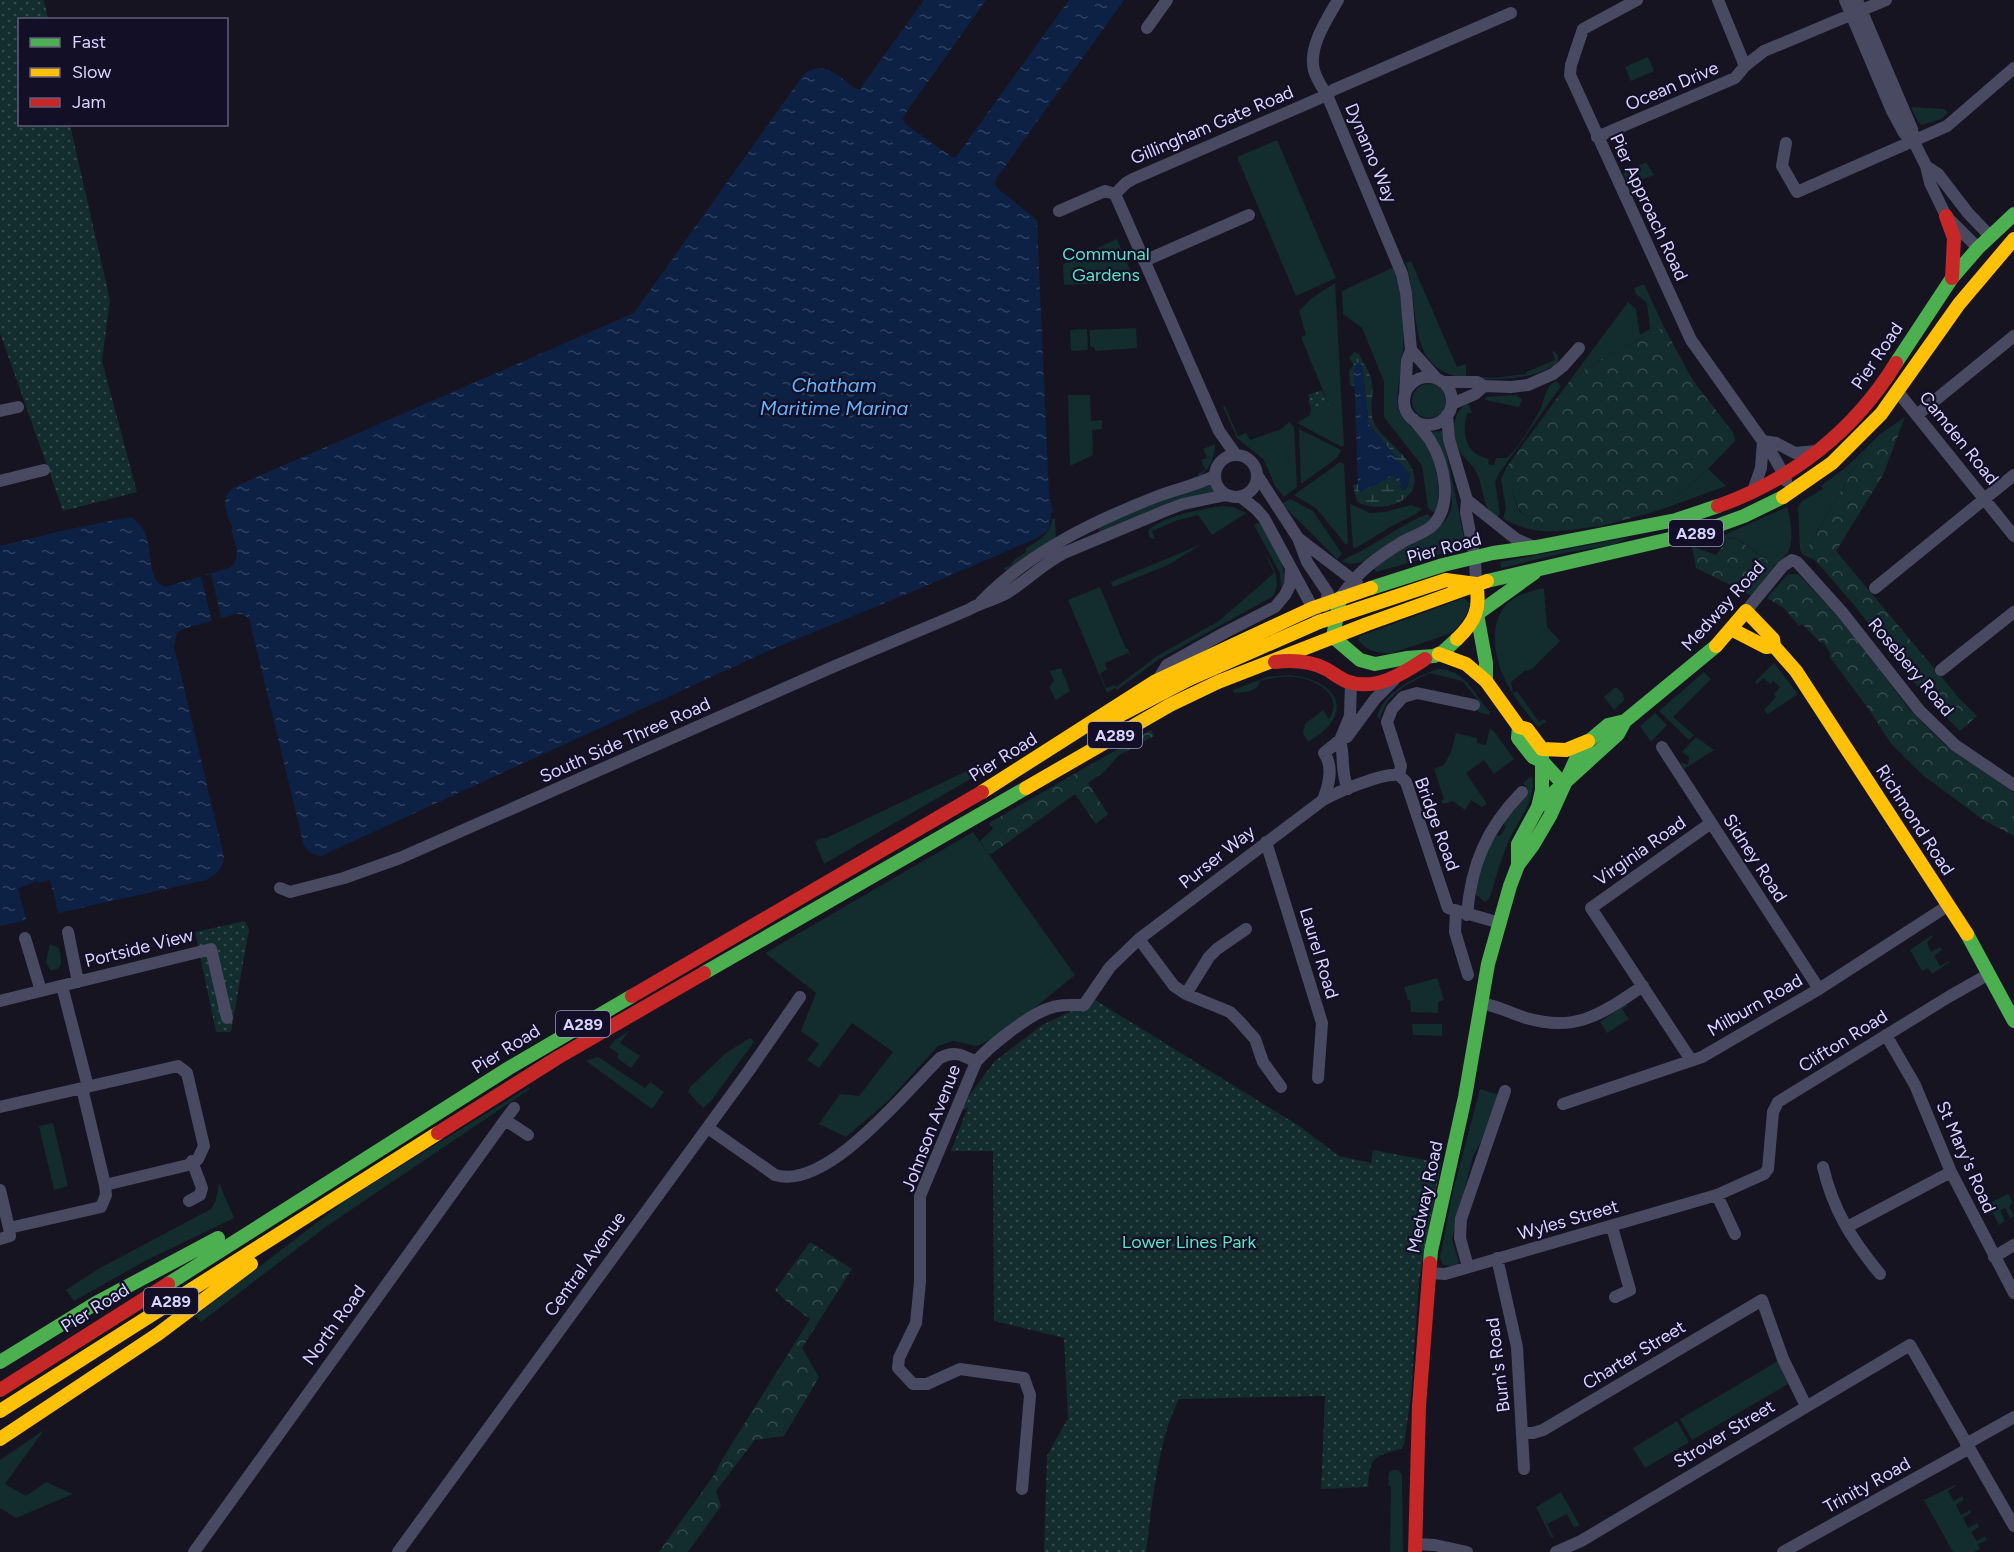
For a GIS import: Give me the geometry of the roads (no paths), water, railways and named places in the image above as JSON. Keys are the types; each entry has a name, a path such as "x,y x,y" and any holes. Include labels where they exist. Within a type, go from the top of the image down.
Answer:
{"main road":[{"name":"Pier Road","path":"0,1390 552,1042 968,800 1156,681 1319,611 1340,598 1366,589 1443,565 1493,553 1676,520 1753,491 1784,475 1819,450 1851,422 1888,377 1927,313 1952,278 1978,248 2014,214"},
{"path":"1947,216 1954,238 1952,278"},
{"path":"1990,236 1998,255"},
{"name":"Pier Road","path":"0,1411 596,1035 1131,726 1194,693 1333,637 1476,584 1700,532 1744,516 1782,498 1816,475 1855,442 1898,392 1959,303 2014,239"},
{"path":"1978,248 1998,255"},
{"path":"1272,662 1305,662 1318,665 1351,682 1377,683 1400,675 1433,656 1470,627 1477,614 1538,570"},
{"path":"1055,747 1319,611 1335,616 1446,580 1476,584 1479,598 1477,614 1486,663 1486,681"},
{"path":"1340,598 1333,637 1350,653 1367,663 1381,664 1405,658 1433,656 1466,664 1486,681 1518,727 1518,738 1533,757 1569,750 1589,741"},
{"name":"Medway Road","path":"1415,1548 1419,1406 1432,1243 1465,1097 1488,964 1518,865 1518,844 1538,807 1618,734 1625,721 1717,645 1746,611"},
{"name":"Richmond Road","path":"1746,611 1773,639 1774,646 1796,672 1949,905 1975,946 1989,974 2011,1005 2014,1021"},
{"path":"1731,628 1766,647 1774,646"},
{"name":"Medway Road","path":"1518,865 1550,816 1577,757 1589,741 1608,725 1625,721"},
{"path":"1542,755 1563,784"},
{"path":"1538,807 1542,790 1542,755"},
{"path":"0,1439 158,1334 343,1193"},
{"path":"0,1362 79,1313 160,1268 230,1232 261,1224"}],"street":[{"path":"1147,28 1167,0"},
{"path":"1327,95 1313,69 1313,53 1338,0"},
{"name":"Pier Approach Road","path":"1637,0 1583,29 1570,67 1571,78 1691,340 1763,441 1784,475"},
{"path":"1718,0 1745,66"},
{"path":"1845,0 1856,8 1892,111 1904,133 1914,142 1926,166 1930,183 1947,216 1978,248"},
{"name":"Ocean Drive","path":"1597,137 1735,78 1745,66 1764,51 1856,8 1886,0"},
{"name":"Dynamo Way","path":"1340,598 1352,579 1389,551 1430,528 1442,513 1445,491 1439,462 1430,440 1406,408 1407,361 1411,350 1406,293 1399,266 1327,95 1333,90 1511,13"},
{"path":"1786,143 1782,166 1797,192 1947,126 2014,68"},
{"name":"Gillingham Gate Road","path":"1059,212 1106,191 1115,194 1133,179 1327,95"},
{"path":"1926,166 1938,174 1968,213 1990,236"},
{"path":"1115,194 1219,431 1236,455 1251,461 1257,475 1298,538 1307,562 1328,593 1319,611 1315,645"},
{"path":"1144,261 1249,215"},
{"path":"1917,415 2014,336"},
{"path":"1405,395 1412,383 1430,377 1440,380 1477,382 1484,386 1511,387 1539,381 1563,366 1579,348"},
{"path":"1411,350 1450,391 1449,439 1467,500 1466,512 1475,559 1476,584"},
{"path":"1413,419 1421,424 1440,422 1449,409 1465,396 1475,394 1484,386"},
{"name":"Camden Road","path":"1898,392 2014,536"},
{"path":"0,411 18,407"},
{"path":"1219,431 1221,461 1215,476 1218,487 1226,495 1241,497 1254,487 1257,475"},
{"path":"1753,491 1761,468 1763,441 1776,443 1795,453 1819,450"},
{"path":"1221,461 1236,455"},
{"path":"0,481 44,470"},
{"path":"1782,498 1785,488 1784,475"},
{"path":"1875,588 2014,475"},
{"name":"South Side Three Road","path":"980,603 1005,578 1084,528 1158,496 1201,483 1215,476"},
{"name":"South Side Three Road","path":"280,888 290,892 344,878 400,858 835,666 980,603 1000,597 1051,560 1089,542 1183,504 1226,495"},
{"path":"1241,497 1262,516 1291,569 1333,637"},
{"path":"1467,500 1516,539 1536,547"},
{"path":"1084,528 1089,542"},
{"path":"1298,538 1366,589 1383,594 1399,595"},
{"name":"Medway Road","path":"1746,611 1783,566 1792,560"},
{"name":"Rosebery Road","path":"1792,560 1797,562 1842,612 1919,710 1955,745 2014,785"},
{"path":"1156,681 1167,665 1275,607 1290,585 1291,569"},
{"path":"1941,670 2014,612"},
{"path":"1323,800 1329,782 1329,760 1324,753 1347,737 1374,699 1400,675"},
{"path":"1348,789 1343,775 1340,740 1350,716 1351,682"},
{"name":"Bridge Road","path":"1468,975 1455,932 1461,914 1448,908 1406,782 1399,775 1401,766 1388,722 1392,709 1403,697 1417,693 1473,705"},
{"name":"Sidney Road","path":"1662,747 1819,988"},
{"name":"Purser Way","path":"1084,1005 1110,967 1138,939 1323,800 1390,774 1399,775"},
{"path":"1500,923 1461,914 1487,836 1503,812 1522,792"},
{"name":"Virginia Road","path":"1643,986 1591,908 1711,823"},
{"name":"Laurel Road","path":"1266,842 1322,1023 1318,1078"},
{"name":"Milburn Road","path":"1563,1104 1702,1057 1819,988 1949,905"},
{"path":"1186,994 1209,957 1246,929"},
{"name":"Portside View","path":"68,932 78,982"},
{"path":"25,938 40,991"},
{"path":"1138,939 1167,979 1186,994 1230,1012 1255,1039 1263,1062 1281,1087"},
{"name":"Portside View","path":"0,1001 210,949 227,1018"},
{"name":"Clifton Road","path":"1766,1173 1773,1112 1777,1104 1886,1035 1989,974"},
{"path":"9,1228 101,1207 106,1195 62,986"},
{"path":"1481,1003 1527,1018 1562,1024 1595,1017 1643,986 1691,1060"},
{"name":"Central Avenue","path":"398,1552 708,1128 800,997"},
{"name":"Johnson Avenue","path":"1022,1490 1030,1395 1024,1378 960,1369 927,1384 913,1384 898,1368 899,1358 916,1323 920,1282 920,1196 976,1062 989,1048 1046,1009 1058,1005 1084,1005"},
{"name":"St Mary's Road","path":"1886,1035 1915,1085 1951,1172 2014,1293"},
{"path":"708,1128 775,1175 783,1178 801,1176 861,1138 940,1058 956,1053 976,1062"},
{"path":"0,1107 177,1066 187,1073 204,1146 198,1159 188,1165 105,1185"},
{"path":"1468,1267 1460,1239 1461,1219 1506,1091"},
{"name":"North Road","path":"194,1552 514,1108"},
{"path":"505,1120 528,1135"},
{"path":"189,1200 200,1195 202,1188 192,1161"},
{"path":"1823,1167 1833,1203 1858,1247 1880,1274"},
{"path":"1847,1227 1951,1172"},
{"name":"Wyles Street","path":"1428,1273 1443,1274 1612,1227 1717,1195 1766,1173"},
{"path":"0,1190 10,1236 0,1239"},
{"path":"1717,1195 1735,1234"},
{"path":"1612,1227 1630,1290 1614,1297"},
{"path":"1994,1257 2014,1245"},
{"name":"Burn's Road","path":"1497,1258 1517,1347 1524,1469"},
{"name":"Charter Street","path":"1523,1433 1543,1430 1762,1300 1782,1358 1806,1406"},
{"name":"Strover Street","path":"1556,1552 1581,1541 1910,1345 1967,1446"},
{"name":"Trinity Road","path":"1783,1552 2014,1417"},
{"path":"1967,1446 2014,1526"},
{"path":"1415,1548 1435,1545 1467,1552"}],"water":[{"name":"Chatham Maritime Marina","path":"924,0 986,0 903,119 905,124 952,157 956,157 1069,0 1124,0 996,179 995,184 998,189 1037,220 1049,493 1053,512 1049,530 1037,538 770,650 321,856 311,853 304,846 249,618 242,614 235,614 183,629 177,632 174,646 224,857 220,868 216,874 206,880 0,926 0,546 130,517 145,533 154,574 158,582 165,587 229,568 236,560 237,551 225,502 234,487 634,313 804,74 818,68 825,69 856,89 860,89"},
{"path":"1358,362 1362,365 1369,424 1410,474 1409,483 1403,491 1400,487 1402,483 1392,476 1361,492 1358,489 1354,367"}],"park label":[{"name":"Communal Gardens","path":"1106,264"},
{"name":"Lower Lines Park","path":"1189,1242"}]}
